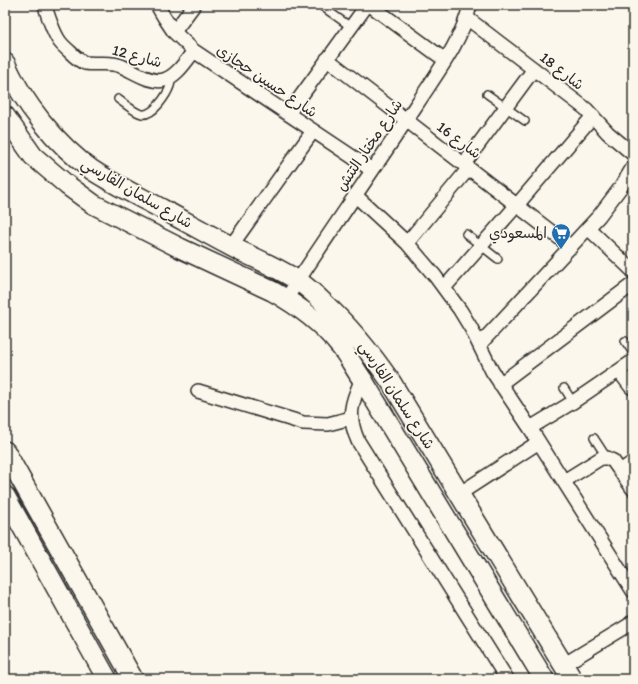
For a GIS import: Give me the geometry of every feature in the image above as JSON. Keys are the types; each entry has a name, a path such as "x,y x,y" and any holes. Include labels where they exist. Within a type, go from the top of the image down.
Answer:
{"street":[{"name":"شارع 12","path":"45,5 57,37 63,46 79,61 94,64 111,63 157,81 172,77 194,51"},
{"name":"شارع حسين حجازى","path":"157,5 174,32 194,51 372,170"},
{"path":"174,32 194,5"},
{"path":"288,114 368,5 445,60"},
{"name":"شارع مختار التتش","path":"286,299 445,60 456,41 469,11"},
{"name":"شارع 18","path":"469,11 534,69 593,116 608,133 633,154"},
{"name":"شارع 16","path":"327,59 571,247"},
{"name":"شارع سلمان الفارسي","path":"5,63 21,92 36,114 53,134 92,169 231,246 298,281 320,298 340,317 376,359 391,382 568,672"},
{"path":"407,243 466,166 534,69"},
{"name":"شارع سلمان الفارسي","path":"5,116 33,156 67,185 94,204 180,248 272,291 308,314 330,335 340,346 362,379 544,679"},
{"path":"444,288 593,116"},
{"path":"231,246 313,131"},
{"path":"480,344 588,228 632,171"},
{"path":"355,195 407,243 426,265 460,310 480,344 492,371 500,384 539,442 633,591"},
{"path":"588,228 633,271"},
{"path":"500,384 633,284"},
{"path":"530,428 573,402 633,361"},
{"path":"619,371 633,388"},
{"path":"362,379 352,405 351,418 353,430 358,441 507,679"},
{"path":"198,391 303,423 328,424 351,418"},
{"path":"459,494 539,442"},
{"path":"5,452 133,679"},
{"path":"564,481 601,458 607,458 613,461 633,489"},
{"path":"620,471 633,462"},
{"path":"5,496 107,679"},
{"path":"568,672 633,621"}],"lane":[{"path":"320,5 351,27"},
{"path":"118,98 138,112 148,114 154,110 165,96 172,77"},
{"path":"488,94 525,121"},
{"path":"466,234 498,259"},
{"path":"625,341 633,353"},
{"path":"564,388 573,402"},
{"path":"594,438 607,458"}],"place":[{"name":"المسعودي","path":"561,250"}]}
